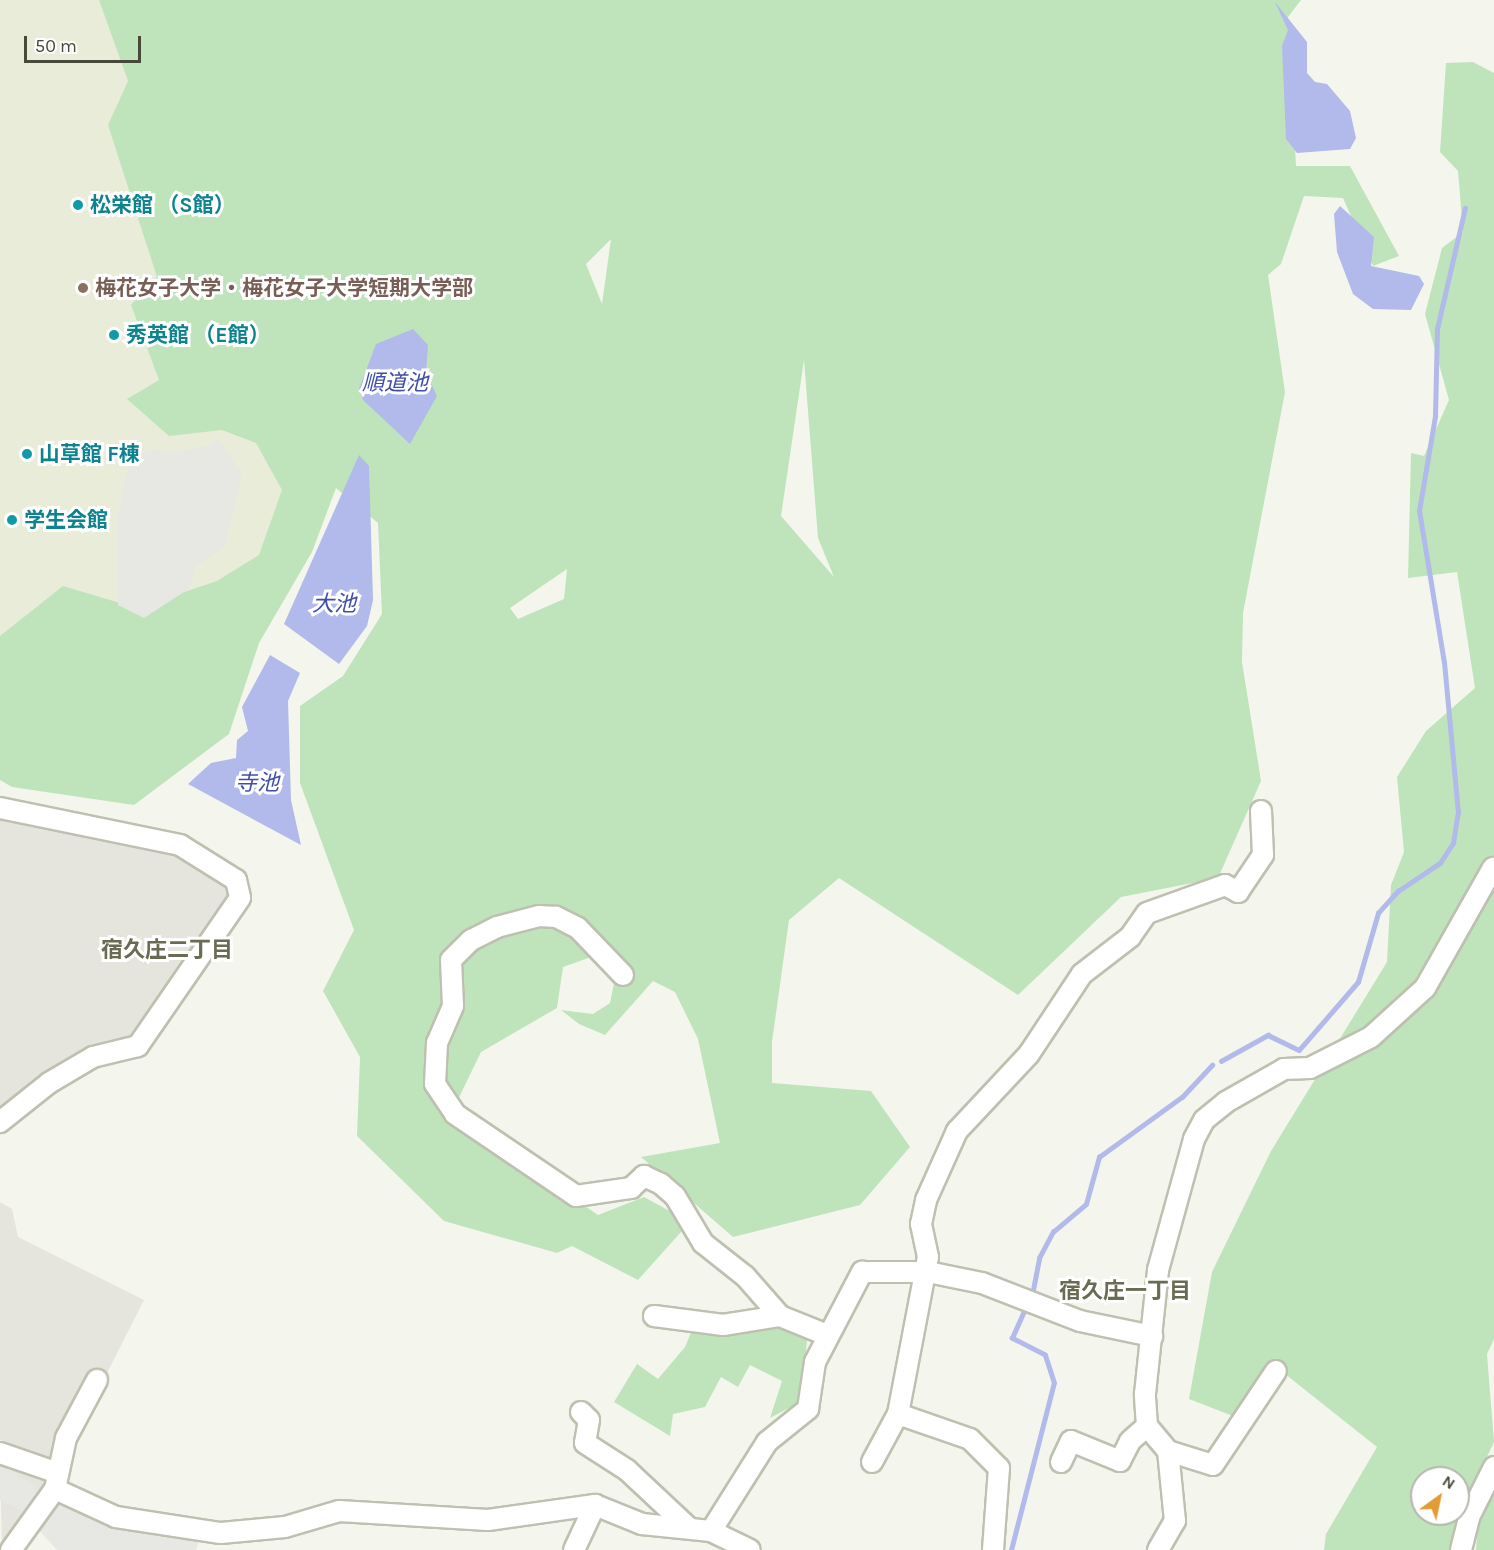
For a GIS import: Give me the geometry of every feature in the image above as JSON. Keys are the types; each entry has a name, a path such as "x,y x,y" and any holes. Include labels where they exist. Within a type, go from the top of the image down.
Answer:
{"street":[{"path":"0,808 180,845 236,880 240,898 138,1046 93,1058 49,1083 0,1122"},
{"path":"872,1462 898,1414 921,1272 928,1257 921,1224 926,1200 957,1131 1029,1054 1082,974 1130,937 1147,914 1225,885 1238,891 1263,855 1261,811"},
{"path":"1276,1371 1213,1465 1168,1451 1147,1426 1158,1270 1204,1120 1284,1069 1310,1068 1371,1037 1425,988 1493,868"},
{"path":"623,975 578,928 556,917 508,924 471,940 451,960 453,1006 437,1043 435,1084 455,1114 576,1196 631,1188 644,1176 670,1190 703,1243 746,1276 780,1316 827,1335"},
{"path":"711,1531 767,1442 808,1409 815,1362 827,1335 862,1272 921,1272 1000,1287 1063,1315 1152,1336"},
{"path":"654,1316 723,1324 780,1316"},
{"path":"11,1550 56,1481 66,1438 97,1380"},
{"path":"581,1412 590,1420 585,1443 627,1470 688,1527"},
{"path":"898,1414 970,1439 993,1459 1001,1481 993,1550"},
{"path":"1061,1462 1071,1441 1120,1461 1130,1441 1147,1426"},
{"path":"1159,1550 1175,1521 1168,1451"},
{"path":"0,1453 56,1481 117,1516 221,1533 285,1527 339,1511 488,1520 595,1505 642,1524 711,1531 750,1550"},
{"path":"1461,1550 1468,1516 1494,1467"},
{"path":"574,1550 595,1505"}],"shaded area":[{"name":"梅花女子大学・梅花女子大学短期大学部","path":"0,0 131,0 291,470 265,562 0,676"},
{"path":"218,439 242,474 224,547 195,567 190,588 144,618 118,605 117,520 130,458 155,450 173,453 208,446"},
{"path":"0,815 168,852 222,880 229,896 137,1036 117,1047 75,1055 0,1110"},
{"path":"0,1202 12,1209 18,1237 144,1300 104,1379 62,1428 49,1459 0,1440"},
{"path":"0,1455 46,1475 47,1482 2,1550"},
{"path":"0,1457 12,1460 13,1472 39,1489 23,1512 0,1500"},
{"path":"56,1503 97,1519 200,1538 196,1550 57,1550 38,1529"}],"green space":[{"path":"99,0 1301,0 1288,17 1296,166 1350,166 1399,256 1373,266 1343,198 1304,196 1281,264 1268,275 1285,392 1243,613 1242,662 1261,781 1218,878 1121,897 1018,995 839,878 789,920 772,1042 772,1083 871,1091 910,1147 860,1205 733,1237 641,1157 720,1143 698,1039 675,992 653,981 605,1035 579,1024 561,1010 593,1014 610,1003 615,978 591,957 563,967 557,1008 481,1052 451,1114 598,1215 644,1197 690,1222 638,1280 572,1246 557,1253 444,1221 357,1136 360,1057 323,991 354,930 300,783 300,706 343,676 382,614 378,523 336,488 312,552 259,643 229,734 134,805 12,787 0,780 0,636 63,586 137,608 217,581 259,555 282,490 256,443 222,430 169,436 127,399 159,380 131,305 157,277 108,125 128,81","holes":["611,239 602,304 586,264","804,360 818,538 834,577 781,516","567,569 564,599 518,619 510,608"]},
{"path":"1473,62 1494,73 1494,1339 1487,1354 1494,1442 1470,1493 1470,1466 1410,1466 1410,1526 1458,1526 1457,1550 1324,1550 1326,1534 1377,1447 1275,1366 1238,1418 1189,1399 1212,1272 1271,1151 1387,962 1391,885 1404,852 1397,777 1426,731 1475,688 1457,572 1408,578 1411,453 1424,456 1449,400 1425,314 1442,248 1463,232 1458,171 1440,152 1446,63"},
{"path":"771,1321 807,1340 802,1401 770,1418 782,1381 750,1365 738,1387 721,1377 705,1407 673,1414 670,1436 614,1402 637,1364 658,1379 685,1347 694,1325"},
{"path":"1494,1489 1494,1550 1476,1550 1478,1526"}],"water":[{"path":"1275,2 1307,42 1307,73 1315,82 1327,84 1350,111 1356,138 1350,149 1297,153 1286,139 1282,46 1288,30"},
{"path":"1340,206 1374,237 1371,266 1419,276 1424,284 1411,310 1373,309 1353,294 1337,252 1334,214"},
{"name":"順道池","path":"413,329 428,345 426,373 437,396 410,444 363,400 359,389 376,344"},
{"name":"大池","path":"359,455 369,466 373,600 367,626 339,664 284,624"},
{"name":"寺池","path":"270,655 300,673 288,701 291,800 301,845 188,784 211,763 236,758 237,740 248,731 242,707"}],"waterway":[{"path":"1221,1061 1268,1035 1299,1050 1358,982 1378,913 1398,891 1440,863 1453,843 1458,813 1444,663 1419,511 1435,416 1437,329 1465,208"},
{"path":"1032,1295 1039,1258 1053,1232 1086,1204 1099,1157 1182,1097 1212,1065"},
{"path":"1011,1550 1054,1383 1045,1355 1012,1338 1026,1306"}],"place":[{"name":"松栄館 （S館）","path":"78,205"},
{"name":"梅花女子大学・梅花女子大学短期大学部","path":"83,288"},
{"name":"秀英館 （E館）","path":"114,335"},
{"name":"山草館 F棟","path":"27,454"},
{"name":"学生会館","path":"12,520"}],"district":[{"name":"宿久庄二丁目","path":"167,951"},
{"name":"宿久庄一丁目","path":"1125,1292"}]}
